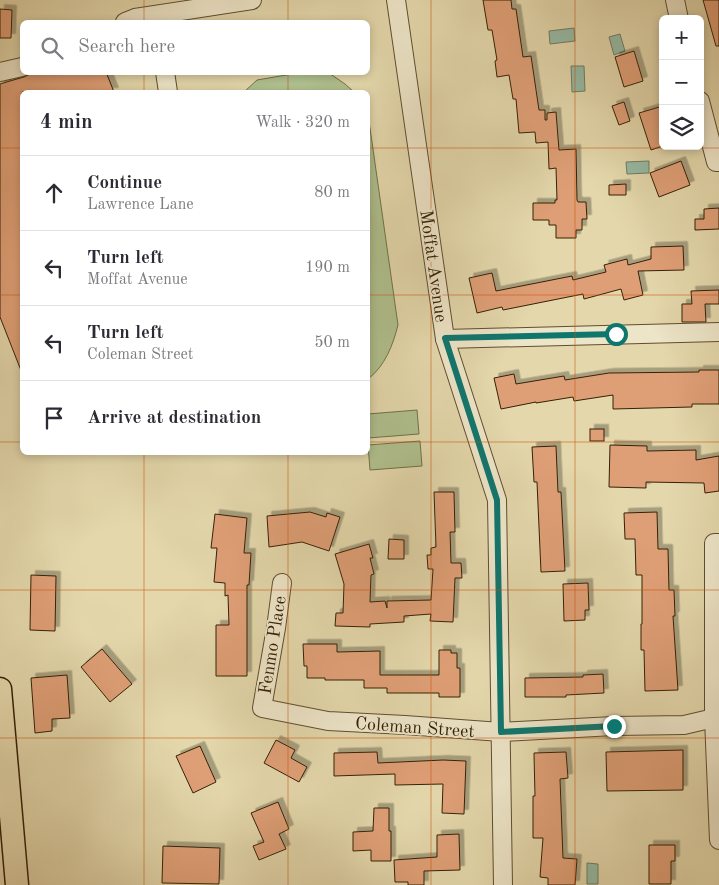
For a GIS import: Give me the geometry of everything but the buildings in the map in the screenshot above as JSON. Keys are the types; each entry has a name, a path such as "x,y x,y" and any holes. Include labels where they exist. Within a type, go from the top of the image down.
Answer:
{"main road":[{"path":"0,689 17,885"}],"street":[{"path":"130,20 135,18 156,19 252,0"},
{"name":"Moffat Avenue","path":"396,0 445,338 497,500 503,885"},
{"path":"675,0 678,15"},
{"path":"0,72 20,67"},
{"path":"165,75 168,90"},
{"path":"701,105 716,162 719,162"},
{"path":"445,338 719,332"},
{"path":"719,543 714,543 719,840"},
{"name":"Fenmo Place","path":"262,708 282,582"},
{"name":"Coleman Street","path":"262,708 328,721 501,732 614,726 684,725 717,718"}],"shaded area":[{"path":"574,28 575,41 550,44 549,31"},
{"path":"620,34 625,51 614,55 609,37"},
{"path":"571,66 584,66 585,91 572,92"},
{"path":"286,75 332,75 352,90 246,90 257,80"},
{"path":"370,128 398,325 388,355 370,377"},
{"path":"649,161 649,173 627,174 626,162"},
{"path":"417,410 419,434 370,438 370,414"},
{"path":"420,441 422,466 370,470 370,445"},
{"path":"587,863 598,864 598,884 587,884"}],"route":[{"path":"614,726 501,732 497,500 445,338 616,334"}]}
